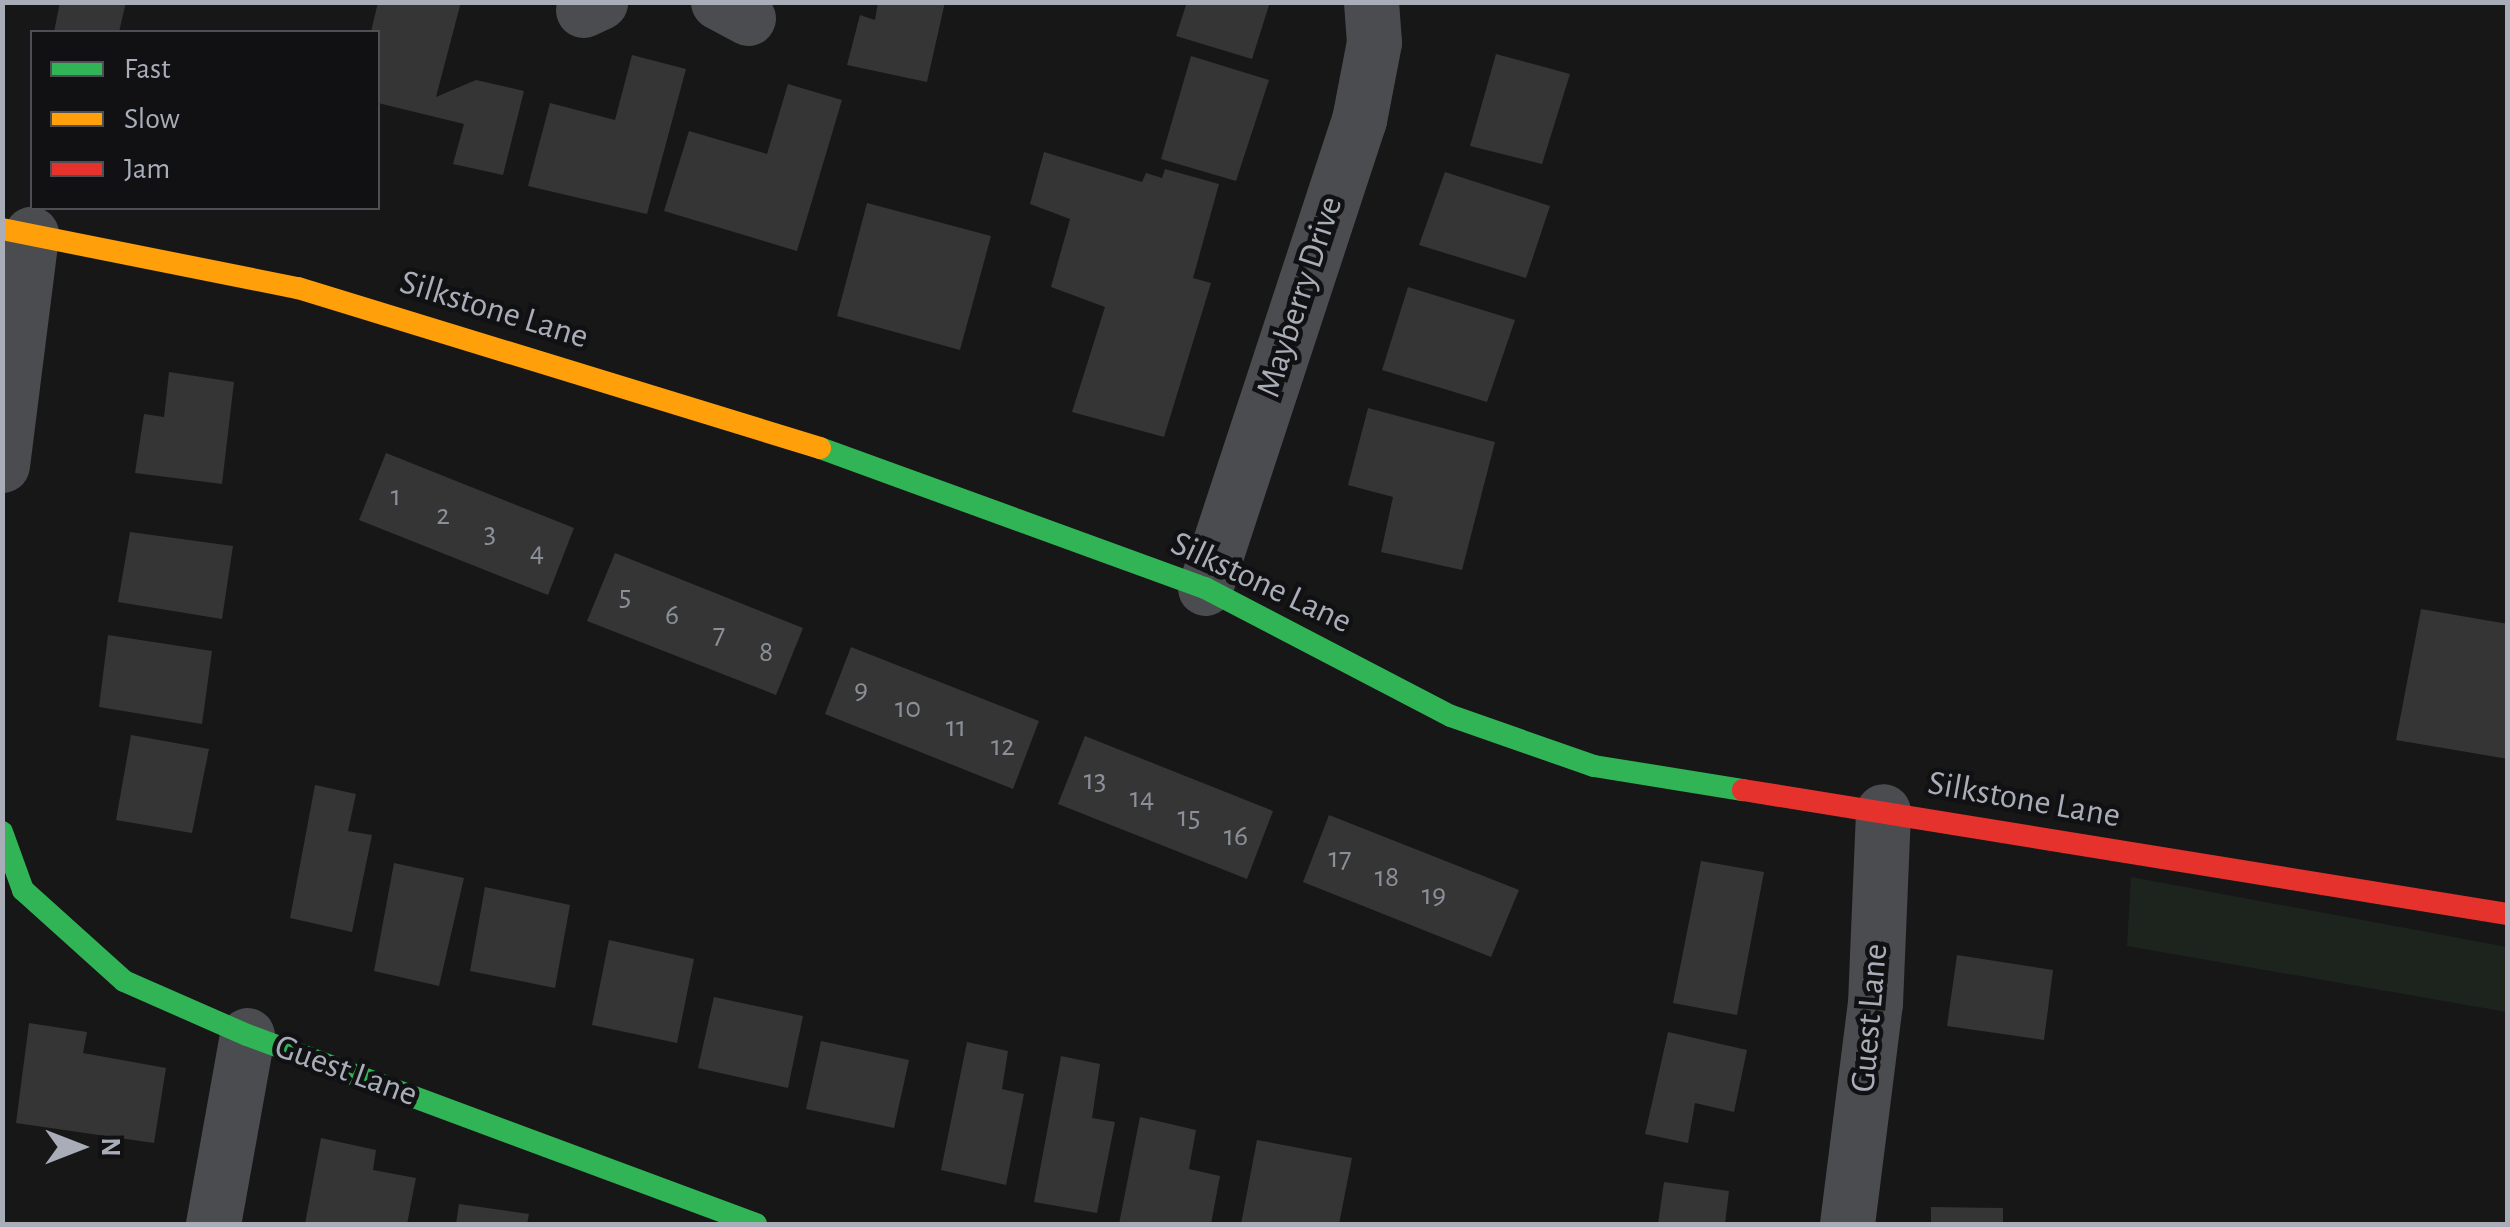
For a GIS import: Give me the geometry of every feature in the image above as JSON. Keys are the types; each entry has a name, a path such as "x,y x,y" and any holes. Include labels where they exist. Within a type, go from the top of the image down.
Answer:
{"street":[{"name":"Mayberry Drive","path":"1204,588 1358,120 1374,42 1371,2"},
{"name":"Silkstone Lane","path":"17,232 298,288 757,425 1204,588 1451,716 1594,766 2508,914"},
{"path":"2,464 17,232"},
{"name":"Guest Lane","path":"1847,1224 1875,1002 1884,811"},
{"name":"Guest Lane","path":"2,832 23,890 124,982 247,1034 756,1224"},
{"path":"213,1224 247,1034"}],"shaded area":[{"path":"2131,877 2507,947 2507,1012 2127,946"}],"building":[{"path":"60,2 126,2 119,30 54,30"},
{"path":"378,2 461,2 436,97 476,80 524,91 503,175 453,164 464,124 380,103 380,30 371,30"},
{"path":"878,2 945,2 927,82 847,65 860,15 875,20"},
{"path":"1187,2 1270,2 1252,59 1176,36"},
{"path":"1496,54 1570,74 1542,164 1470,146"},
{"path":"632,55 686,69 647,214 528,186 550,103 615,120"},
{"path":"1191,56 1269,80 1236,181 1161,159"},
{"path":"788,84 842,100 797,251 664,211 689,131 767,154"},
{"path":"1044,152 1142,182 1146,173 1162,178 1165,169 1219,184 1193,278 1211,283 1164,437 1072,412 1105,307 1051,287 1070,219 1030,204"},
{"path":"1445,172 1550,206 1526,278 1419,245"},
{"path":"867,203 991,236 960,350 837,316"},
{"path":"1408,287 1515,320 1487,402 1382,370"},
{"path":"169,372 234,382 222,484 135,473 144,414 164,417"},
{"path":"1368,408 1495,442 1462,570 1381,552 1393,497 1348,485"},
{"path":"386,453 574,528 548,595 359,520"},
{"path":"130,532 233,546 222,619 118,602"},
{"path":"615,553 803,628 776,695 587,621"},
{"path":"2421,609 2508,624 2508,759 2396,740"},
{"path":"108,635 212,651 202,724 99,707"},
{"path":"851,647 1039,721 1013,789 825,714"},
{"path":"131,735 209,749 192,833 116,820"},
{"path":"1085,736 1273,811 1247,879 1058,804"},
{"path":"315,785 356,794 348,831 372,835 352,932 290,918"},
{"path":"1329,815 1519,890 1491,957 1303,882"},
{"path":"1701,861 1764,872 1737,1015 1673,1003"},
{"path":"394,863 464,878 439,986 374,971"},
{"path":"485,887 570,905 555,988 470,971"},
{"path":"609,940 694,959 677,1043 592,1025"},
{"path":"1957,955 2053,970 2044,1040 1947,1026"},
{"path":"714,997 803,1016 788,1088 698,1068"},
{"path":"29,1023 87,1032 83,1053 166,1068 154,1143 16,1123"},
{"path":"1668,1032 1747,1050 1734,1112 1695,1103 1688,1143 1645,1134"},
{"path":"821,1041 909,1060 894,1128 806,1109"},
{"path":"967,1042 1008,1051 1002,1089 1024,1094 1006,1185 941,1170"},
{"path":"1061,1056 1100,1064 1092,1118 1115,1122 1097,1213 1034,1202"},
{"path":"1140,1117 1196,1130 1189,1169 1220,1176 1211,1224 1119,1224"},
{"path":"321,1138 376,1150 373,1170 416,1178 407,1224 305,1224"},
{"path":"1257,1140 1352,1158 1339,1224 1241,1224"},
{"path":"1664,1182 1729,1191 1725,1224 1658,1224"},
{"path":"459,1204 529,1214 527,1224 456,1224"},
{"path":"1931,1207 2003,1208 2003,1224 1931,1224"}],"traffic: fast":[{"path":"820,448 1205,588 1451,716 1594,766 1743,790"},
{"path":"2,832 23,890 124,981 247,1035 756,1224"}],"traffic: slow":[{"path":"2,229 298,288 820,448"}],"traffic: jam":[{"path":"1743,790 2508,914"}]}
